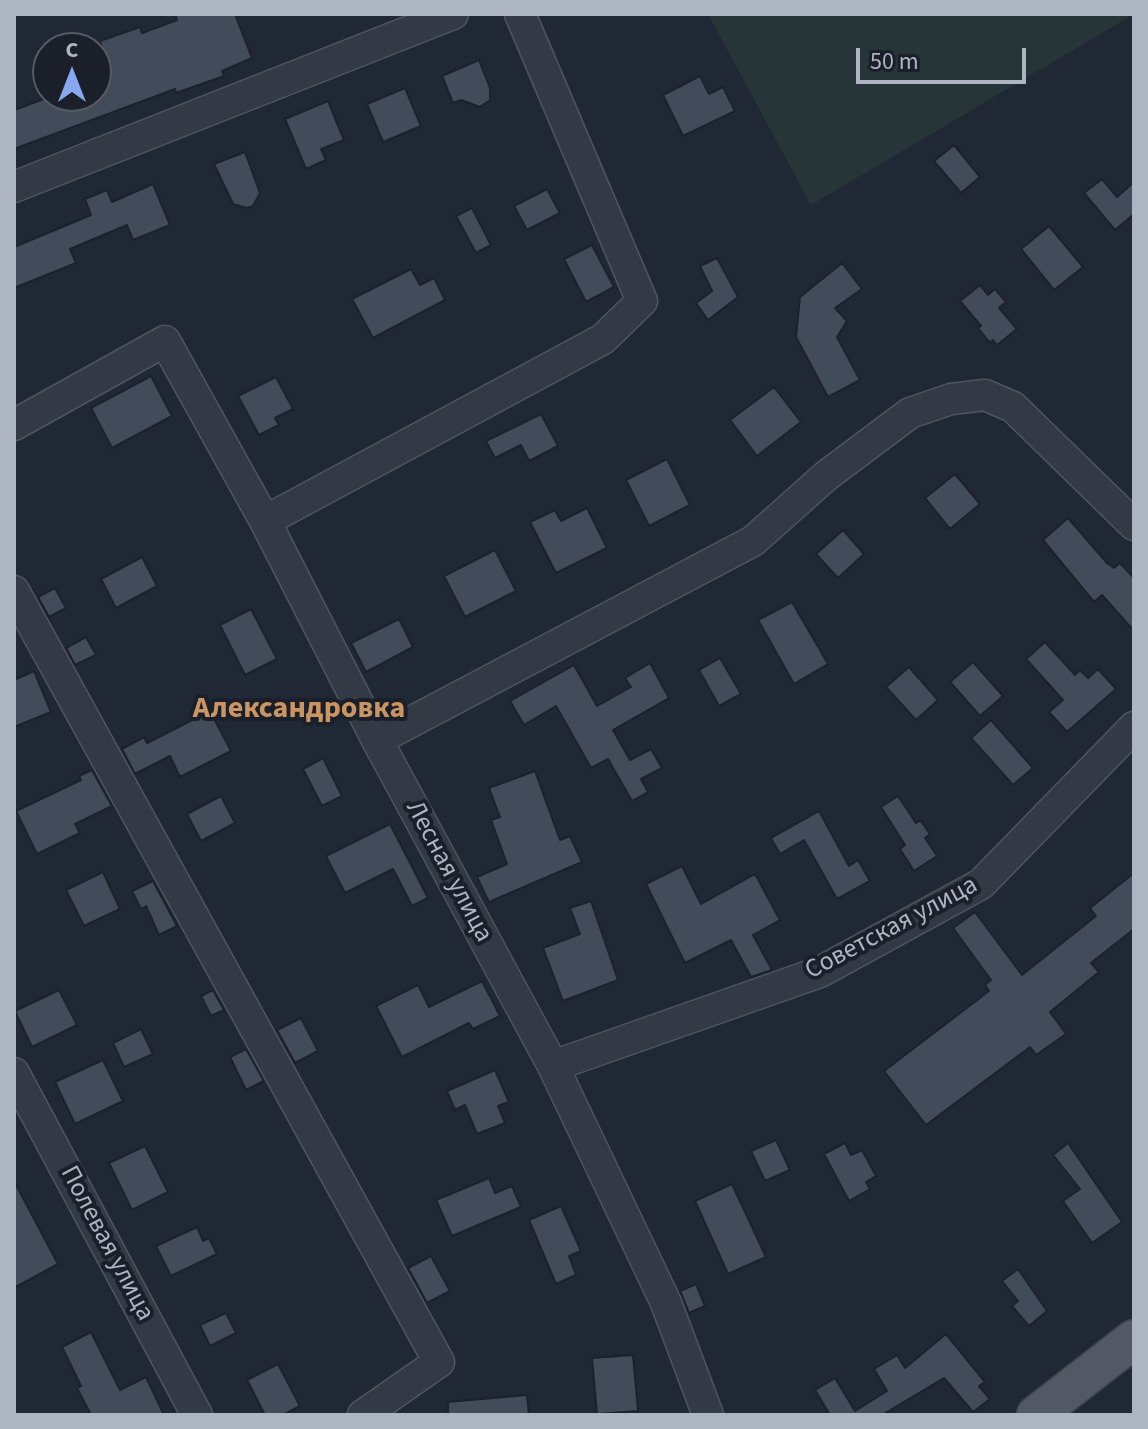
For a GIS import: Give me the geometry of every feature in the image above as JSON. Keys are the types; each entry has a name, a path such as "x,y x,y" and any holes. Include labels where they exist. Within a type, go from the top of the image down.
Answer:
{"main road":[{"path":"1036,1415 1134,1339"}],"street":[{"path":"14,187 453,14"},
{"path":"265,521 603,339 642,301 520,14"},
{"name":"Лесная улица","path":"14,425 165,341 265,521 377,740 553,1066 666,1303 708,1415"},
{"path":"377,740 753,541 826,476 910,413 951,399 985,395 1013,407 1134,525"},
{"path":"14,591 439,1362 363,1415"},
{"name":"Советская улица","path":"553,1066 820,972 981,884 1134,727"},
{"name":"Полевая улица","path":"14,1073 197,1415"}],"shaded area":[{"path":"708,14 1134,14 811,205"}],"building":[{"path":"175,14 235,14 252,58 222,71 224,76 176,93 175,89 14,149 14,110 32,103 32,112 112,112 112,37 140,27 142,33 177,20"},
{"path":"479,60 490,88 490,100 480,107 461,100 453,103 442,76"},
{"path":"700,76 709,94 723,87 735,111 683,136 663,95"},
{"path":"405,88 421,126 383,142 367,104"},
{"path":"328,101 344,140 321,149 326,160 306,169 285,119"},
{"path":"954,145 980,177 961,193 934,161"},
{"path":"245,152 260,193 253,206 247,208 233,204 214,164"},
{"path":"1102,179 1117,197 1134,182 1134,214 1115,230 1084,193"},
{"path":"153,184 170,225 133,240 127,225 70,249 76,263 14,288 14,247 91,215 85,199 107,190 112,202"},
{"path":"547,189 560,213 527,230 514,206"},
{"path":"472,208 491,245 476,253 456,216"},
{"path":"1049,226 1083,267 1054,290 1021,249"},
{"path":"592,245 614,287 586,302 564,259"},
{"path":"717,258 738,297 708,320 696,303 712,291 700,266"},
{"path":"842,263 862,289 835,308 847,321 837,337 860,380 828,397 796,337 800,297"},
{"path":"411,269 420,285 434,278 445,300 373,338 352,299"},
{"path":"980,285 988,295 995,289 1006,302 999,308 1017,329 997,345 993,340 990,343 978,328 981,326 960,301"},
{"path":"151,376 172,416 112,448 91,408"},
{"path":"276,377 293,409 275,418 279,425 259,435 238,396"},
{"path":"774,387 801,422 757,456 730,420"},
{"path":"541,414 558,446 529,461 521,445 495,458 486,441"},
{"path":"667,459 690,505 649,526 626,480"},
{"path":"955,474 980,504 950,529 925,498"},
{"path":"587,508 607,548 556,573 530,522 555,510 561,521"},
{"path":"1068,518 1107,563 1114,568 1120,563 1134,578 1134,631 1102,595 1094,602 1043,540"},
{"path":"843,530 864,554 838,578 816,554"},
{"path":"495,550 516,591 465,617 444,576"},
{"path":"142,557 157,586 116,608 101,579"},
{"path":"55,588 66,608 49,617 38,597"},
{"path":"792,602 828,664 794,684 758,620"},
{"path":"251,609 277,659 245,675 220,625"},
{"path":"399,619 413,647 366,672 351,643"},
{"path":"86,637 96,655 75,665 66,648"},
{"path":"1045,642 1075,675 1080,670 1088,678 1098,669 1116,689 1067,732 1049,712 1063,700 1026,659"},
{"path":"720,658 741,694 719,706 699,670"},
{"path":"973,662 1003,696 980,716 950,682"},
{"path":"650,663 669,698 613,730 630,760 651,749 662,768 641,779 648,792 632,801 608,759 591,768 556,706 524,725 510,701 574,665 597,706 631,687 625,678"},
{"path":"909,667 938,700 916,720 886,687"},
{"path":"34,671 51,712 14,727 14,680"},
{"path":"210,711 231,751 180,777 170,756 135,774 122,749 144,737 147,743"},
{"path":"991,720 1033,768 1013,785 971,738"},
{"path":"323,758 342,796 322,806 303,769"},
{"path":"92,770 112,806 75,824 80,833 37,854 16,811 81,780 79,776"},
{"path":"535,771 560,840 570,836 582,862 489,902 477,877 507,864 491,820 500,817 489,788"},
{"path":"221,796 235,823 201,841 187,814"},
{"path":"898,796 916,823 920,820 930,834 925,838 937,856 914,871 900,849 905,845 881,807"},
{"path":"819,811 849,866 858,860 870,881 837,899 804,840 780,854 771,838"},
{"path":"390,824 428,898 412,906 393,869 345,893 326,856"},
{"path":"682,866 701,904 755,874 780,920 753,935 772,970 751,977 731,940 685,963 646,884"},
{"path":"103,872 120,909 84,926 66,890"},
{"path":"1134,873 1134,929 1091,963 1099,972 1050,1012 1066,1034 1036,1055 1030,1047 926,1125 884,1071 989,991 985,985 991,980 953,928 975,912 1022,975 1096,916 1090,908"},
{"path":"153,881 177,926 159,935 146,906 141,909 132,891"},
{"path":"591,901 618,980 563,1001 543,948 580,934 570,908"},
{"path":"482,981 500,1016 473,1029 469,1023 402,1057 376,1006 418,985 429,1007"},
{"path":"59,990 77,1025 32,1047 15,1011"},
{"path":"213,990 224,1010 211,1016 201,996"},
{"path":"301,1018 318,1051 295,1063 277,1030"},
{"path":"141,1029 153,1054 124,1067 113,1043"},
{"path":"246,1049 264,1081 246,1090 230,1057"},
{"path":"103,1060 123,1101 75,1124 55,1082"},
{"path":"495,1070 509,1102 498,1106 505,1123 477,1134 465,1105 455,1110 447,1091"},
{"path":"776,1140 790,1170 765,1181 751,1151"},
{"path":"845,1143 851,1155 862,1150 876,1176 866,1182 870,1189 849,1201 824,1154"},
{"path":"1068,1143 1122,1222 1092,1243 1063,1201 1080,1189 1053,1155"},
{"path":"145,1146 168,1192 132,1210 109,1163"},
{"path":"489,1178 495,1193 512,1186 521,1207 452,1236 436,1200"},
{"path":"14,1181 58,1264 14,1288"},
{"path":"732,1184 766,1257 728,1274 695,1201"},
{"path":"561,1206 581,1251 569,1256 576,1275 556,1284 529,1220"},
{"path":"197,1227 203,1241 209,1238 217,1254 171,1276 156,1246"},
{"path":"431,1256 450,1291 427,1303 408,1268"},
{"path":"1018,1269 1047,1311 1029,1326 1012,1306 1018,1301 1002,1281"},
{"path":"696,1284 705,1306 689,1313 680,1291"},
{"path":"226,1313 236,1333 210,1346 200,1325"},
{"path":"91,1332 120,1390 146,1377 164,1415 91,1415 62,1347"},
{"path":"946,1334 985,1382 979,1386 990,1399 973,1412 944,1378 882,1415 830,1415 815,1390 835,1378 855,1411 887,1391 874,1369 897,1355 905,1368"},
{"path":"633,1355 638,1411 597,1414 592,1358"},
{"path":"278,1364 300,1406 283,1415 265,1415 247,1380"},
{"path":"527,1395 529,1415 448,1415 448,1402"}],"district":[{"name":"Александровка","path":"299,710"}]}
